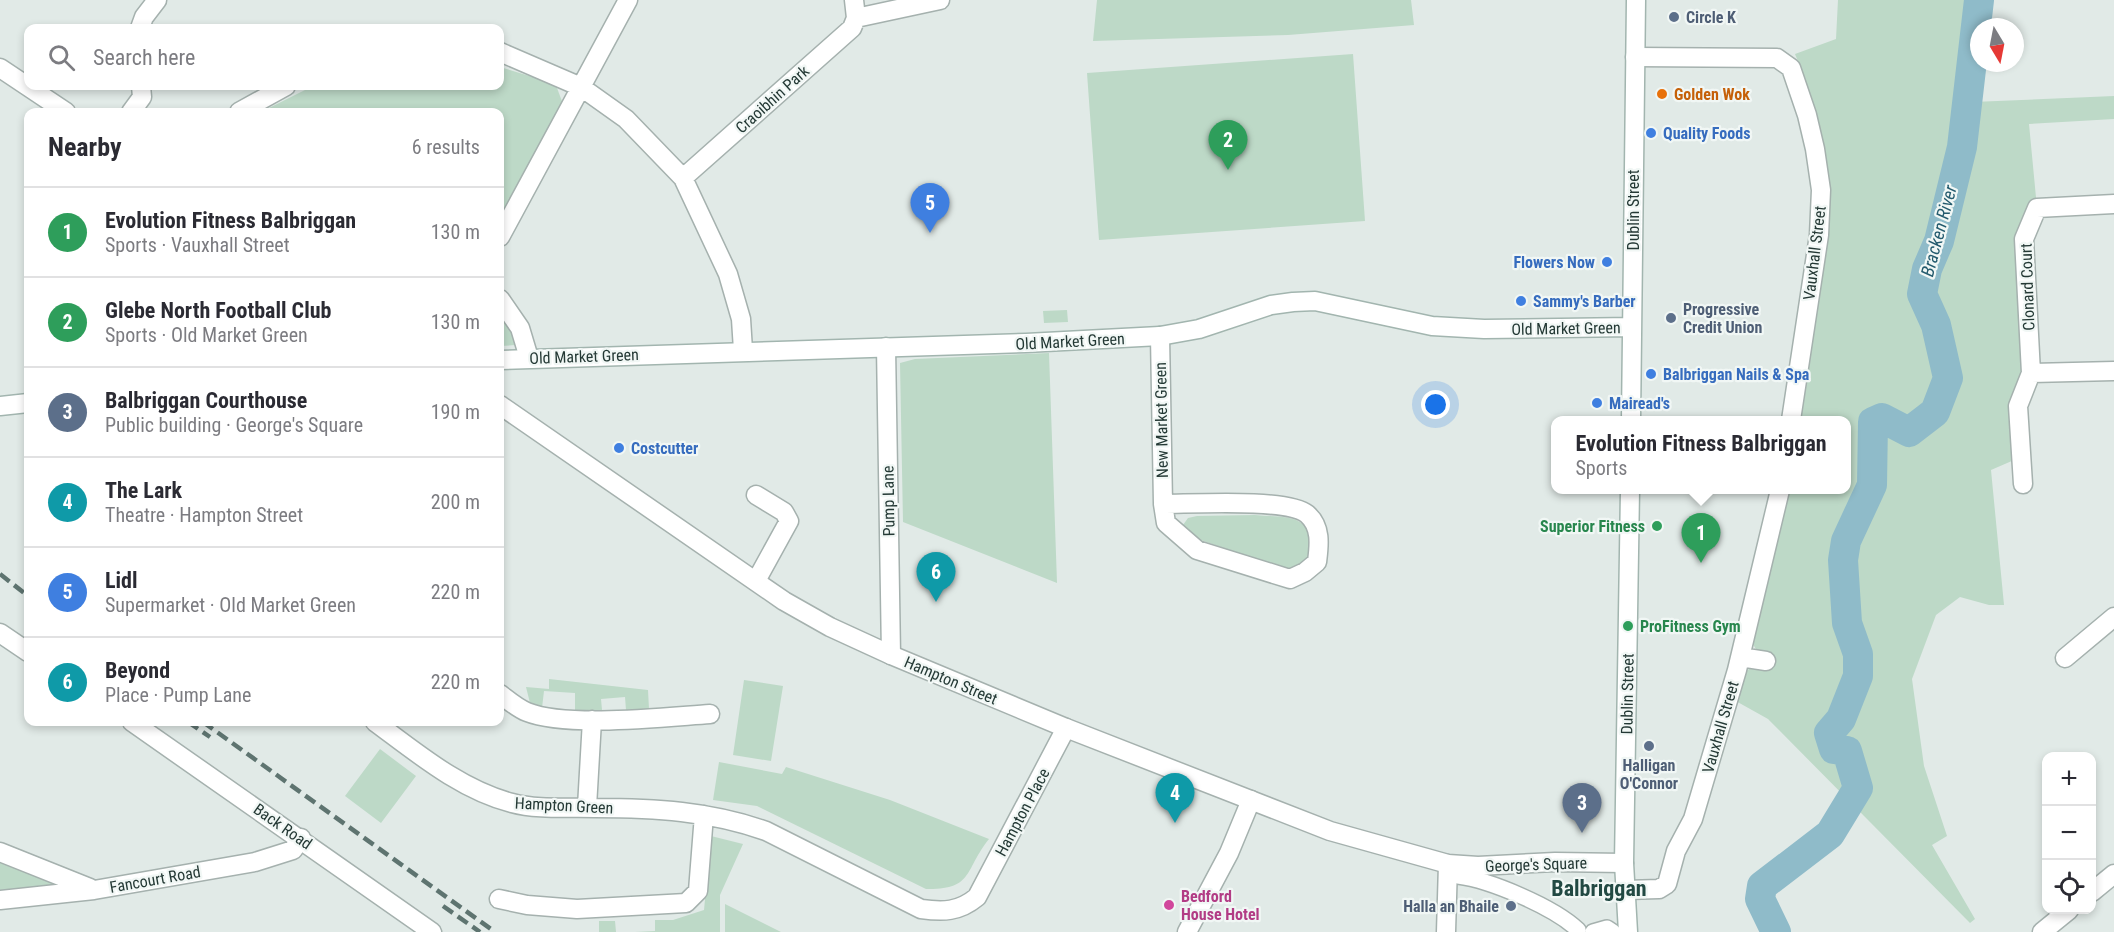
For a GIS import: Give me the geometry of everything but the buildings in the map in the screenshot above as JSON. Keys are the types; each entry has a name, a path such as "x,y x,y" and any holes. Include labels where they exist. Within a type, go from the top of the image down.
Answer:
{"street":[{"path":"141,24 144,16 157,0"},
{"path":"504,230 628,0"},
{"path":"855,9 940,0"},
{"name":"Dublin Street","path":"1631,416 1636,0"},
{"name":"Craoibhin Park","path":"683,178 852,28 855,9"},
{"path":"504,54 581,87 626,119 683,178 728,274 741,319 743,350"},
{"name":"Vauxhall Street","path":"1635,57 1777,58 1791,68 1811,128 1821,190 1819,235 1792,416"},
{"path":"0,68 24,84"},
{"path":"33,90 60,108"},
{"path":"134,108 142,97 141,90"},
{"path":"246,108 279,90"},
{"name":"Clonard Court","path":"2023,484 2018,406 2031,373 2024,239 2037,208 2114,204"},
{"name":"Old Market Green","path":"504,360 1160,336 1199,329 1271,305 1315,301 1432,326 1484,329 1632,327"},
{"path":"504,305 520,328 529,358"},
{"name":"New Market Green","path":"1160,336 1163,504 1166,523 1197,550 1290,579 1305,572 1317,562 1320,537 1307,514 1284,505 1163,504"},
{"name":"Pump Lane","path":"886,347 891,655"},
{"path":"2031,373 2114,371"},
{"path":"0,406 24,403"},
{"name":"Hampton Street","path":"504,408 756,581 830,627 1066,728 1330,831 1448,864"},
{"name":"Dublin Street","path":"1628,932 1624,863 1630,494"},
{"name":"Vauxhall Street","path":"1625,890 1659,889 1667,884 1676,851 1695,810 1740,657 1779,494"},
{"path":"756,495 784,512 789,521 756,581"},
{"path":"2065,658 2114,617"},
{"path":"0,633 24,649"},
{"path":"1740,657 1766,661"},
{"path":"504,697 525,711 539,715 592,720 710,714"},
{"path":"587,807 592,720"},
{"name":"Back Road","path":"138,726 301,838 432,932"},
{"name":"Hampton Green","path":"381,726 464,783 492,797 515,804 654,808 739,822 766,831 921,909 951,911 967,906 977,897"},
{"name":"Hampton Place","path":"977,897 1066,728"},
{"path":"1187,932 1229,853 1251,800"},
{"path":"499,899 527,905 577,909 686,903 698,891 704,815"},
{"name":"Fancourt Road","path":"0,900 94,890 255,862 293,850 301,838"},
{"path":"0,852 94,890"},
{"name":"George's Square","path":"1448,864 1478,866 1555,862 1624,863"},
{"path":"1446,932 1448,864"},
{"name":"George's Square","path":"1577,932 1578,930 1566,918 1487,884 1458,876 1456,869 1499,871 1582,867 1611,872 1617,879 1620,892 1623,932"},
{"path":"2096,888 2114,874"},
{"path":"2042,932 2063,914"},
{"path":"1593,932 1598,928 1607,928 1613,932"}],"green space":[{"path":"1097,0 1411,0 1414,25 1288,35 1093,41"},
{"path":"1838,0 1986,0 1984,18 1970,18 1970,72 1977,72 1973,102 2114,96 2114,119 2029,124 2037,208 2032,217 2021,457 1991,470 2004,605 1989,605 1960,597 1936,615 1912,679 1924,766 1947,836 1932,845 1975,919 1970,923 1768,719 1734,700 1742,674 1752,667 1758,652 1752,643 1785,494 1851,494 1851,416 1797,416 1828,183 1816,117 1795,54 1836,39"},
{"path":"1353,54 1365,221 1099,240 1087,73"},
{"path":"504,68 546,81 557,88 563,104 504,210 504,108 269,108 305,90 504,90"},
{"path":"1067,310 1068,322 1044,323 1043,311"},
{"path":"504,316 518,342 516,345 504,346"},
{"path":"1049,353 1057,583 903,522 900,363 915,359"},
{"path":"1255,515 1287,518 1302,524 1308,530 1314,553 1298,567 1285,569 1189,536 1183,525 1188,518 1197,516"},
{"path":"549,679 648,690 649,709 626,710 625,697 601,699 602,710 575,710 575,693 544,691 542,708 530,703 526,687 549,689"},
{"path":"744,680 783,686 771,761 733,755"},
{"path":"380,749 416,776 381,823 345,796"},
{"path":"719,762 782,774 786,767 890,800 989,839 960,882 953,886 926,889 757,806 713,800"},
{"path":"711,836 743,844 720,895 720,932 635,932 655,931 655,920 673,920 704,910"},
{"path":"0,862 59,886 0,892"},
{"path":"725,904 781,932 725,932"},
{"path":"599,921 615,921 616,932 599,932"}],"waterway":[{"name":"Bracken River","path":"1776,932 1760,899 1762,886 1830,834 1858,788 1847,751 1834,749 1829,733 1841,719 1858,676 1858,654 1847,623 1843,560 1846,541 1872,485 1873,422 1882,418 1909,432 1935,412 1948,378 1936,325 1922,294 1927,269 1939,241 1962,147 1979,0"}],"railway":[{"path":"0,574 24,593"},
{"path":"194,726 210,737"},
{"path":"209,726 495,932"},
{"path":"443,906 480,932"}],"place":[{"name":"Circle K","path":"1674,17"},
{"name":"Golden Wok","path":"1662,94"},
{"name":"Quality Foods","path":"1651,133"},
{"name":"Glebe North Football Club","path":"1228,170"},
{"name":"Lidl","path":"930,233"},
{"name":"Flowers Now","path":"1607,262"},
{"name":"Sammy's Barber","path":"1521,301"},
{"name":"Progressive Credit Union","path":"1671,318"},
{"name":"Balbriggan Nails & Spa","path":"1651,374"},
{"name":"Mairead's","path":"1597,403"},
{"name":"Costcutter","path":"619,448"},
{"name":"Superior Fitness","path":"1657,526"},
{"name":"Evolution Fitness Balbriggan","path":"1701,563"},
{"name":"Beyond","path":"936,602"},
{"name":"ProFitness Gym","path":"1628,626"},
{"name":"Halligan O'Connor","path":"1649,746"},
{"name":"The Lark","path":"1175,823"},
{"name":"Balbriggan Courthouse","path":"1582,833"},
{"name":"Bedford House Hotel","path":"1169,905"},
{"name":"Halla an Bhaile","path":"1511,906"}],"district":[{"name":"Balbriggan","path":"1599,888"}]}
